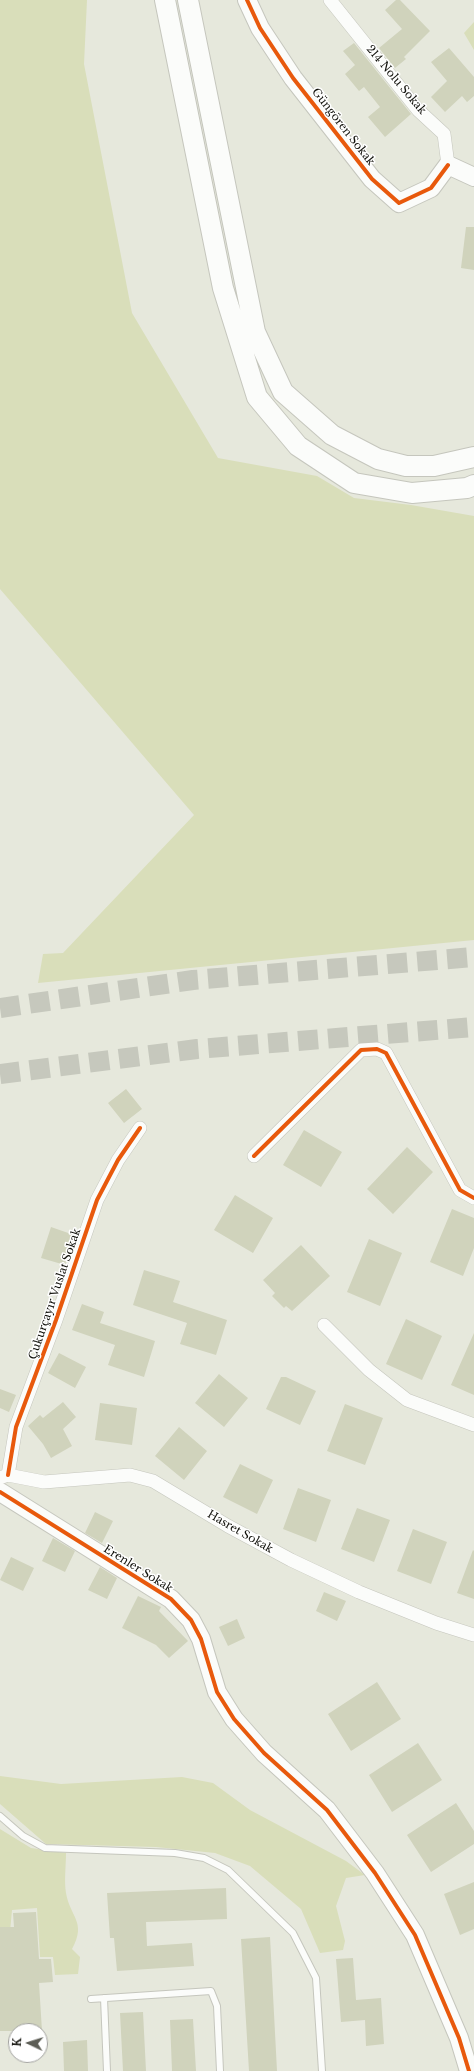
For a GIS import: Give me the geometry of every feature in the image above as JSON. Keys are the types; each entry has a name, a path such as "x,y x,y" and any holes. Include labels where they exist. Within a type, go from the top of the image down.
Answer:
{"main road":[{"path":"165,0 223,288 257,397 298,446 354,483 412,493 467,488 474,485"},
{"path":"188,0 255,332 283,392 332,435 378,459 406,466 434,466 474,457"}],"street":[{"name":"Güngören Sokak","path":"247,0 260,28 293,78 372,178 399,203 431,188 448,164"},
{"name":"214 Nolu Sokak","path":"330,0 418,110 444,134 448,164"},
{"path":"448,164 474,177"},
{"path":"254,1156 361,1050 377,1049 386,1054 460,1190 474,1198"},
{"name":"Çukurçayır Vuslat Sokak","path":"4,1476 16,1427 56,1320 97,1200 118,1160 140,1128"},
{"path":"324,1325 369,1370 407,1400 474,1425"},
{"name":"Hasret Sokak","path":"4,1476 44,1482 130,1474 153,1481 228,1526 291,1560 359,1592 422,1617 474,1635"},
{"name":"Erenler Sokak","path":"0,1492 136,1576 176,1604 191,1620 201,1639 217,1692 234,1719 284,1771 327,1810 375,1873 415,1935 459,2038 469,2071"}],"lane":[{"path":"0,1816 22,1836 45,1848 175,1853 204,1858 228,1870 292,1933 316,1978 322,2071"},
{"path":"91,1999 211,1991 217,2006 220,2071"},
{"path":"104,1998 106,2071"}],"green space":[{"path":"0,0 87,0 84,64 132,313 218,458 317,476 354,498 411,505 474,516 474,940 38,983 43,954 63,953 194,815 0,589"},
{"path":"474,22 474,50 464,33"},
{"path":"0,1776 61,1784 182,1777 213,1783 250,1810 346,1861 365,1875 346,1878 336,1906 345,1941 343,1950 320,1953 301,1909 250,1866 215,1853 156,1847 46,1844 0,1804"},
{"path":"0,1829 31,1848 66,1853 66,1893 78,1926 76,1940 72,1949 80,1957 78,1974 55,1975 53,1957 40,1957 37,1908 12,1910 10,1932 0,1965"}],"building":[{"path":"396,0 400,0 430,31 404,57 406,59 395,68 379,48 402,29 385,10"},
{"path":"354,43 411,114 385,137 368,117 380,107 364,87 359,91 345,74 355,65 343,51"},
{"path":"449,48 474,77 474,96 467,102 462,96 445,112 431,97 447,81 431,62"},
{"path":"466,227 474,227 474,270 461,268"},
{"path":"126,1089 142,1109 124,1123 108,1103"},
{"path":"304,1130 342,1152 321,1187 283,1165"},
{"path":"407,1147 433,1172 393,1214 367,1189"},
{"path":"235,1195 273,1218 253,1253 214,1230"},
{"path":"452,1209 474,1218 474,1248 463,1276 430,1262"},
{"path":"51,1227 74,1235 65,1265 41,1258"},
{"path":"369,1239 402,1253 380,1306 347,1292"},
{"path":"301,1245 330,1276 292,1311 286,1306 284,1308 272,1296 275,1293 263,1280"},
{"path":"144,1270 180,1281 173,1302 227,1320 216,1355 180,1344 187,1323 133,1305"},
{"path":"82,1304 104,1312 100,1323 155,1341 144,1377 108,1365 115,1345 72,1330"},
{"path":"406,1319 442,1336 422,1380 386,1364"},
{"path":"474,1333 474,1395 451,1385"},
{"path":"59,1353 86,1367 75,1388 48,1373"},
{"path":"219,1374 248,1398 224,1427 195,1403"},
{"path":"281,1377 286,1377 316,1391 300,1425 266,1409"},
{"path":"0,1389 16,1395 9,1412 0,1408"},
{"path":"63,1402 76,1417 63,1429 72,1446 51,1458 43,1444 28,1426 40,1415 43,1418"},
{"path":"100,1403 137,1408 132,1445 95,1440"},
{"path":"345,1404 383,1418 365,1465 327,1451"},
{"path":"179,1427 207,1451 184,1480 155,1456"},
{"path":"240,1464 273,1480 257,1514 223,1497"},
{"path":"298,1488 331,1500 316,1542 283,1529"},
{"path":"357,1508 390,1520 374,1562 341,1549"},
{"path":"95,1512 113,1521 102,1543 85,1533"},
{"path":"413,1529 447,1542 431,1584 397,1571"},
{"path":"53,1538 75,1551 65,1572 42,1561"},
{"path":"473,1550 474,1551 474,1599 457,1593"},
{"path":"11,1557 34,1568 23,1591 0,1580"},
{"path":"100,1567 117,1578 107,1599 88,1590"},
{"path":"324,1592 346,1601 337,1621 316,1611"},
{"path":"138,1596 161,1607 159,1611 188,1641 169,1658 156,1645 122,1628"},
{"path":"237,1619 245,1638 228,1646 219,1627"},
{"path":"377,1682 401,1719 351,1751 328,1714"},
{"path":"418,1743 442,1780 392,1812 369,1775"},
{"path":"456,1803 474,1831 474,1844 431,1872 407,1835"},
{"path":"474,1882 474,1929 460,1935 444,1894"},
{"path":"226,1888 227,1919 146,1922 147,1946 192,1943 194,1966 117,1971 114,1938 110,1938 107,1893"},
{"path":"36,1912 39,1959 51,1959 53,1982 39,1983 42,2023 8,2023 8,2031 0,2031 0,1927 14,1927 13,1913"},
{"path":"270,1937 277,2071 249,2071 241,1939"},
{"path":"353,1958 356,2000 381,1998 384,2044 366,2046 365,2020 341,2022 336,1959"},
{"path":"143,2012 146,2071 123,2071 120,2013"},
{"path":"193,2019 196,2071 172,2071 170,2020"},
{"path":"87,2040 88,2071 64,2071 63,2042"}],"tunnel":[{"path":"0,1008 193,980 474,957"},
{"path":"0,1074 197,1049 474,1027"}],"cycle path":[{"path":"247,0 260,28 293,78 372,179 399,203 431,188 448,165"},
{"path":"254,1156 361,1050 377,1049 386,1053 460,1190 474,1198"},
{"path":"8,1475 16,1427 56,1320 97,1200 118,1160 140,1128"},
{"path":"0,1492 171,1599 191,1620 201,1639 217,1692 234,1719 264,1753 327,1810 375,1873 415,1935 459,2038 469,2071"}]}
